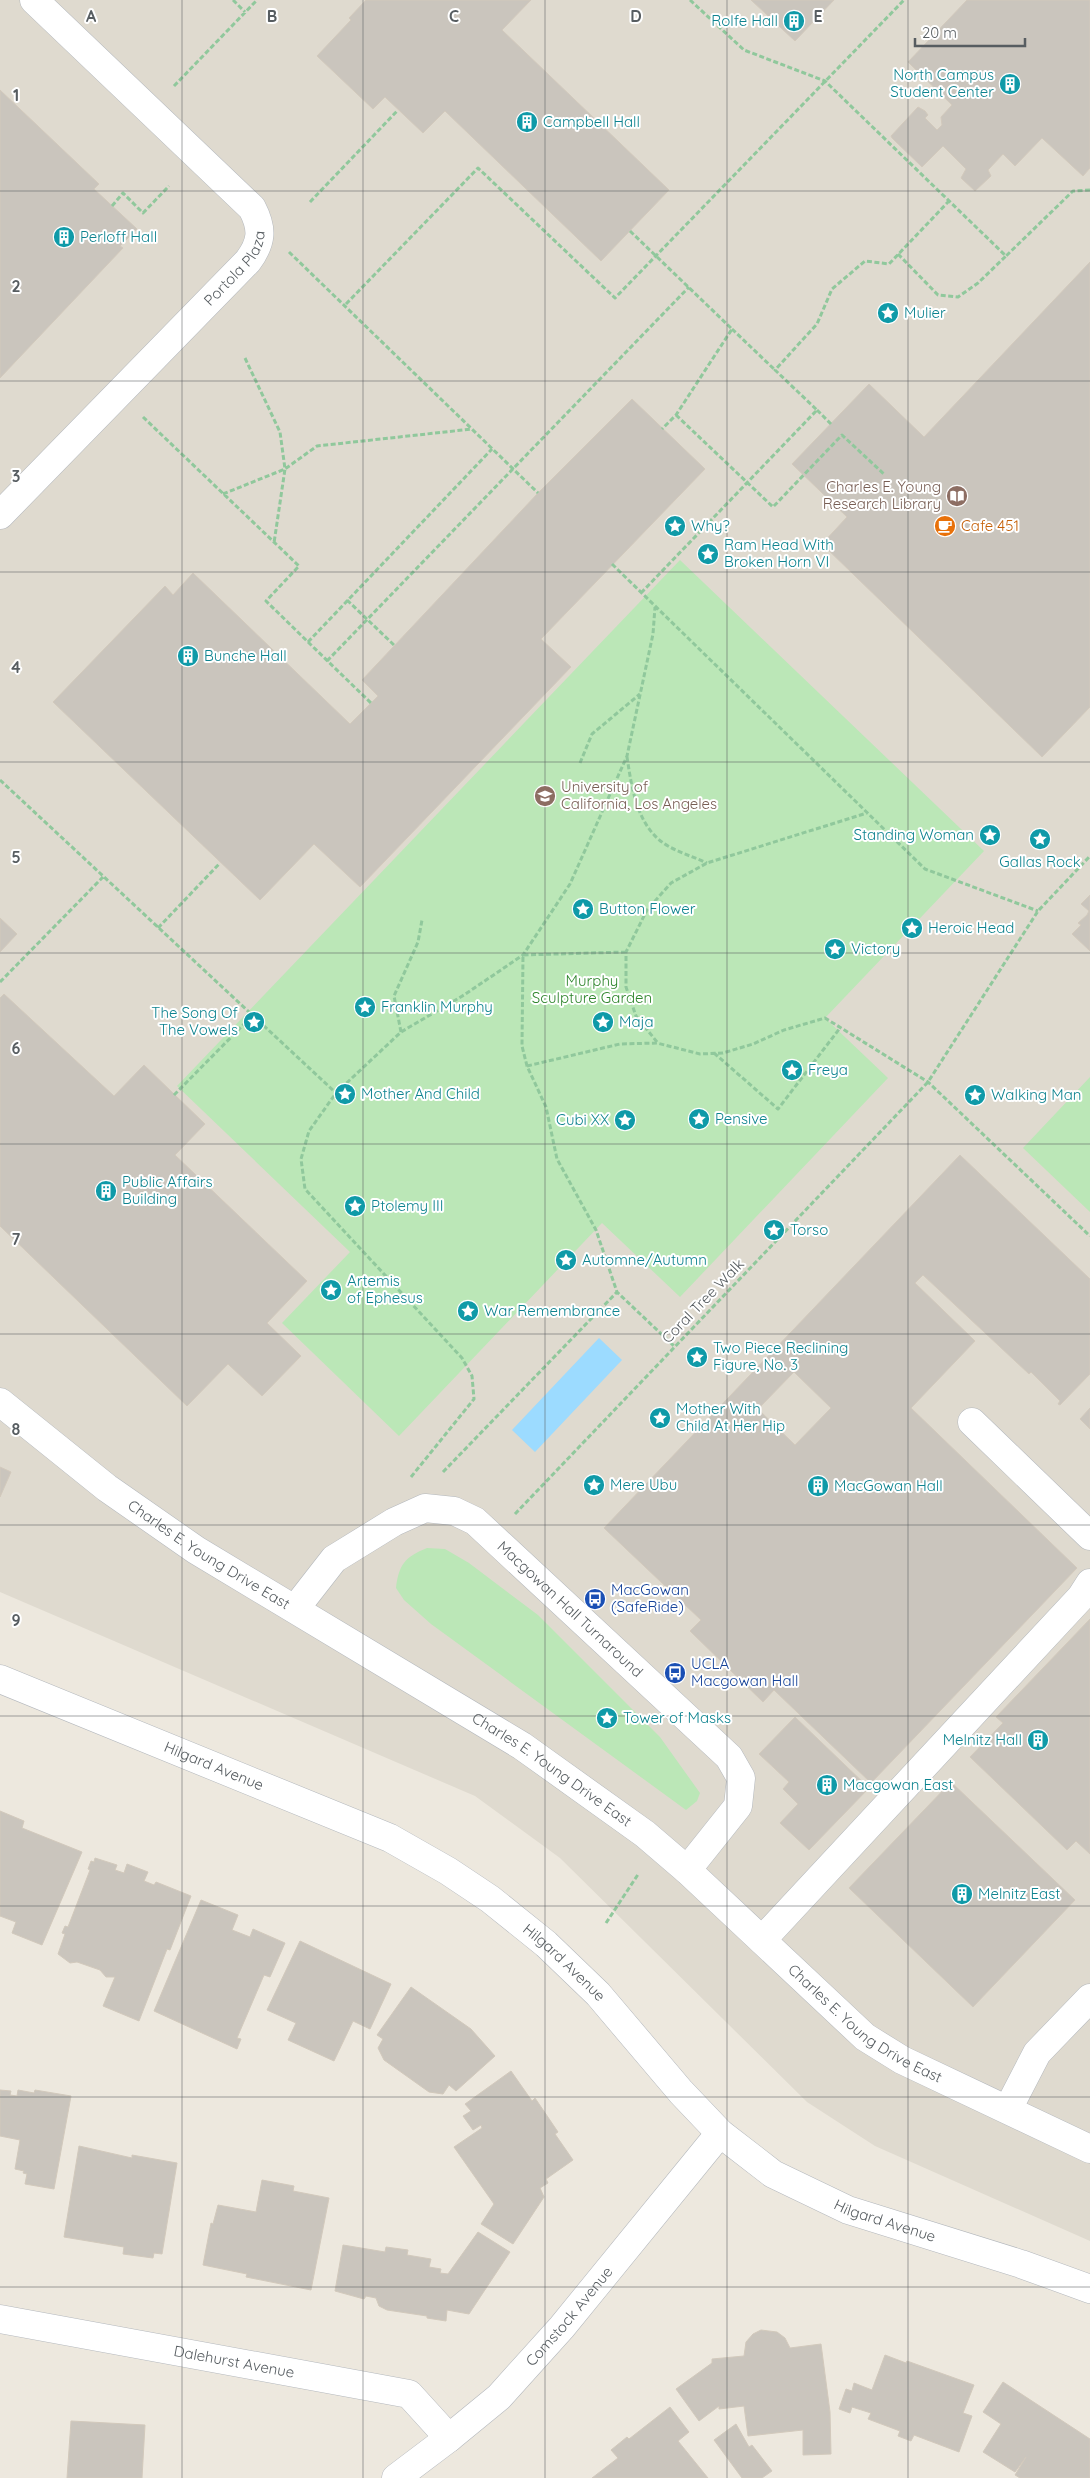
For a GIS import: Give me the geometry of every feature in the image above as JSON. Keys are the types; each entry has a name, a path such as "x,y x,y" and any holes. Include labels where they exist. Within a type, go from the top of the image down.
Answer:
{"street":[{"name":"Portola Plaza","path":"0,514 248,261 256,250 260,234 259,222 252,208 34,0"},
{"name":"Charles E. Young Drive East","path":"0,1402 107,1488 196,1550 522,1746 645,1834 687,1870 865,2037 902,2060 1090,2149"},
{"path":"972,1422 1090,1536"},
{"name":"Macgowan Hall Turnaround","path":"295,1609 334,1559 394,1522 425,1508 454,1511 475,1521 494,1536 729,1757 741,1778 738,1806 687,1870"},
{"path":"762,1940 1081,1597 1090,1583"},
{"name":"Hilgard Avenue","path":"0,1679 390,1838 448,1871 490,1899 546,1944 598,1994 681,2092 720,2133 774,2174 848,2210 1022,2264 1090,2289"},
{"path":"1008,2109 1037,2054 1090,1998"},
{"name":"Comstock Avenue","path":"396,2478 449,2438 499,2396 562,2327 720,2133"},
{"name":"Dalehurst Avenue","path":"0,2319 409,2394 449,2438"}],"path":[{"path":"233,0 245,12"},
{"path":"151,111 257,0"},
{"path":"690,0 744,50 825,81 1006,256"},
{"path":"346,304 478,168 615,298 904,0"},
{"path":"310,202 398,110"},
{"path":"112,206 123,193 143,213 169,186"},
{"path":"898,254 938,296 958,297 978,284 1073,192 1090,190"},
{"path":"775,370 816,324 832,289 865,261 889,264 949,201"},
{"path":"630,231 831,424"},
{"path":"260,234 294,255 538,493"},
{"path":"327,661 689,287"},
{"path":"662,429 676,415 732,328"},
{"path":"244,358 280,432 285,469 274,543"},
{"path":"641,593 816,410"},
{"path":"140,415 298,566 266,601 371,703"},
{"path":"676,415 773,507 842,435 886,475"},
{"path":"223,494 285,469 317,446 472,429"},
{"path":"308,642 492,449"},
{"path":"612,564 925,869 1038,911"},
{"path":"347,600 395,646"},
{"path":"410,1478 474,1399 472,1376 462,1358 305,1189 300,1159 308,1131 336,1093 401,1032 464,995 523,954 570,884 627,756 653,634 655,607"},
{"path":"580,763 592,734 640,693"},
{"path":"627,756 632,790 645,824 666,845 708,863"},
{"path":"0,780 336,1093"},
{"path":"657,1043 636,1016 626,987 626,952 647,910 671,883 708,863 867,813"},
{"name":"Coral Tree Walk","path":"494,1536 928,1082 1038,911 1090,856"},
{"path":"158,928 220,863"},
{"path":"0,982 103,877"},
{"path":"401,1032 394,996 418,942 422,920"},
{"path":"523,954 626,952"},
{"path":"523,954 522,1046 527,1066 546,1107 556,1160 596,1230 617,1292 675,1347"},
{"path":"174,1095 252,1016"},
{"path":"527,1066 620,1044 657,1043 678,1050 700,1054 714,1053 753,1044 784,1030 824,1018 928,1082 1090,1236"},
{"path":"714,1053 778,1109 840,1028"},
{"path":"443,1472 617,1292"},
{"path":"606,1923 643,1868"}],"shaded area":[{"name":"University of California, Los Angeles","path":"0,0 1090,0 1090,2241 875,2146 807,2102 560,1858 475,1796 0,1592"}],"green space":[{"name":"Murphy Sculpture Garden","path":"680,560 984,851 825,1018 888,1078 680,1297 602,1223 399,1436 282,1323 350,1252 177,1086"},
{"path":"1090,1077 1090,1212 1023,1148"},
{"path":"427,1548 445,1549 469,1563 538,1615 660,1737 700,1793 697,1801 686,1810 431,1624 404,1600 396,1588 401,1567 408,1558"}],"water":[{"path":"599,1338 622,1360 535,1452 512,1430"}],"building":[{"name":"Campbell Hall","path":"366,0 531,0 502,30 669,190 601,261 445,111 423,133 385,97 373,109 317,56 351,20 349,18"},
{"name":"Rolfe Hall","path":"751,0 834,0 795,41"},
{"name":"North Campus Student Center","path":"967,0 1090,0 1090,168 1083,176 1042,138 1015,166 1003,154 988,170 991,176 975,191 961,178 966,169 943,146 922,167 892,138 891,136 918,107 925,111 928,115 925,118 937,130 942,125 941,117 952,105 908,62"},
{"name":"Perloff Hall","path":"0,90 99,184 94,189 137,229 120,246 123,248 0,378"},
{"name":"Charles E. Young Research Library","path":"1090,262 1090,707 1042,757 822,544 847,517 792,464 869,384 924,437"},
{"name":"Bunche Hall","path":"632,399 705,469 541,639 571,667 360,887 314,844 260,900 53,702 165,586 173,595 193,573 350,724 378,696 362,680 538,493"},
{"path":"1090,895 1090,951 1072,934 1081,925 1078,923 1089,911 1081,904"},
{"path":"0,918 17,934 0,952"},
{"name":"Public Affairs Building","path":"4,994 114,1096 144,1065 205,1124 175,1155 307,1281 267,1323 301,1356 262,1396 228,1364 187,1406 0,1226 0,998"},
{"name":"MacGowan Hall","path":"960,1155 1090,1279 1090,1374 1060,1405 1058,1404 1060,1401 1031,1372 1029,1374 923,1275 915,1283 975,1341 911,1408 1077,1568 871,1783 774,1690 763,1702 690,1631 701,1620 604,1528","holes":["794,1372 831,1408 795,1445 758,1409"]},
{"path":"1090,1408 1090,1429 1080,1419"},
{"path":"0,1467 11,1472 0,1497"},
{"name":"Melnitz Hall","path":"1090,1619 1090,1854 1076,1841 1067,1850 970,1757 1003,1723 996,1717"},
{"name":"Macgowan East","path":"795,1717 869,1788 809,1850 780,1823 798,1804 783,1789 789,1782 759,1754"},
{"name":"Melnitz East","path":"951,1782 1075,1900 973,2007 849,1888"},
{"path":"0,1811 24,1821 22,1828 82,1852 42,1945 12,1933 16,1922 0,1916"},
{"path":"95,1858 117,1865 115,1870 124,1873 127,1864 148,1872 144,1881 154,1885 156,1882 191,1896 170,1950 167,1949 139,2021 103,2006 115,1977 106,1977 100,1970 77,1962 70,1963 58,1954 65,1934 62,1933 65,1926 68,1927 90,1870 88,1869 91,1861 94,1862"},
{"path":"201,1900 238,1915 232,1930 250,1937 253,1929 285,1943 270,1977 264,1975 237,2038 241,2039 237,2049 154,2011"},
{"path":"300,1941 391,1984 370,2029 353,2021 334,2061 288,2040 296,2023 267,2010"},
{"path":"411,1987 471,2029 495,2056 456,2091 449,2085 443,2094 429,2092 384,2060 378,2048 383,2039 377,2035"},
{"path":"511,2071 532,2101 535,2098 558,2132 555,2134 573,2160 546,2179 548,2183 540,2188 544,2197 513,2244 481,2224 494,2204 454,2147 482,2128 481,2125 473,2130 463,2116 471,2111 465,2104"},
{"path":"0,2090 11,2091 10,2095 17,2096 18,2090 34,2093 35,2090 71,2096 54,2189 25,2184 27,2174 23,2173 24,2171 15,2169 20,2140 0,2136"},
{"path":"79,2146 132,2158 132,2155 177,2163 162,2254 154,2253 153,2258 123,2254 124,2247 64,2237"},
{"path":"262,2180 294,2186 293,2191 329,2198 311,2290 246,2277 247,2274 203,2265 211,2223 213,2224 218,2205 256,2212"},
{"path":"478,2232 510,2252 469,2314 447,2310 446,2321 427,2318 427,2316 387,2310 379,2306 376,2298 366,2296 364,2299 335,2291 343,2245 385,2252 386,2247 408,2250 407,2255 431,2259 429,2267 441,2269 440,2273 448,2274"},
{"path":"761,2330 777,2332 785,2338 790,2348 821,2344 830,2412 831,2454 803,2455 803,2430 748,2436 744,2406 719,2409 719,2406 699,2421 676,2389 712,2363 712,2359 744,2356 746,2342 753,2334"},
{"path":"885,2355 974,2385 963,2413 972,2416 959,2452 914,2435 911,2441 898,2436 900,2431 868,2419 871,2413 852,2407 850,2413 839,2409 846,2389 852,2391 854,2383 872,2390"},
{"path":"1003,2382 1090,2439 1090,2478 1020,2478 1015,2475 1026,2457 1015,2472 983,2452 1001,2424 983,2412"},
{"path":"670,2407 689,2432 678,2441 708,2478 592,2478 618,2458 611,2450 627,2437 629,2439"},
{"path":"71,2421 145,2425 142,2478 67,2478"},
{"path":"736,2424 749,2447 752,2445 772,2471 762,2478 742,2478 714,2440"}],"place":[{"name":"Rolfe Hall","path":"794,21"},
{"name":"North Campus Student Center","path":"1010,84"},
{"name":"Campbell Hall","path":"527,122"},
{"name":"Perloff Hall","path":"64,237"},
{"name":"Mulier","path":"888,313"},
{"name":"Charles E. Young Research Library","path":"957,496"},
{"name":"Why?","path":"675,526"},
{"name":"Cafe 451","path":"945,526"},
{"name":"Ram Head With Broken Horn VI","path":"708,554"},
{"name":"Bunche Hall","path":"188,656"},
{"name":"University of California, Los Angeles","path":"545,796"},
{"name":"Standing Woman","path":"990,835"},
{"name":"Gallas Rock","path":"1040,839"},
{"name":"Button Flower","path":"583,909"},
{"name":"Heroic Head","path":"912,928"},
{"name":"Victory","path":"835,949"},
{"name":"Franklin Murphy","path":"365,1007"},
{"name":"The Song Of The Vowels","path":"254,1022"},
{"name":"Maja","path":"603,1022"},
{"name":"Freya","path":"792,1070"},
{"name":"Mother And Child","path":"345,1094"},
{"name":"Walking Man","path":"975,1095"},
{"name":"Pensive","path":"699,1119"},
{"name":"Cubi XX","path":"625,1120"},
{"name":"Public Affairs Building","path":"106,1191"},
{"name":"Ptolemy III","path":"355,1206"},
{"name":"Torso","path":"774,1230"},
{"name":"Automne/Autumn","path":"566,1260"},
{"name":"Artemis of Ephesus","path":"331,1290"},
{"name":"War Remembrance","path":"468,1311"},
{"name":"Two Piece Reclining Figure, No. 3","path":"697,1357"},
{"name":"Mother With Child At Her Hip","path":"660,1418"},
{"name":"Mere Ubu","path":"594,1485"},
{"name":"MacGowan Hall","path":"818,1486"},
{"name":"MacGowan (SafeRide)","path":"595,1599"},
{"name":"UCLA Macgowan Hall","path":"675,1673"},
{"name":"Tower of Masks","path":"607,1718"},
{"name":"Melnitz Hall","path":"1038,1740"},
{"name":"Macgowan East","path":"827,1785"},
{"name":"Melnitz East","path":"962,1894"}]}
